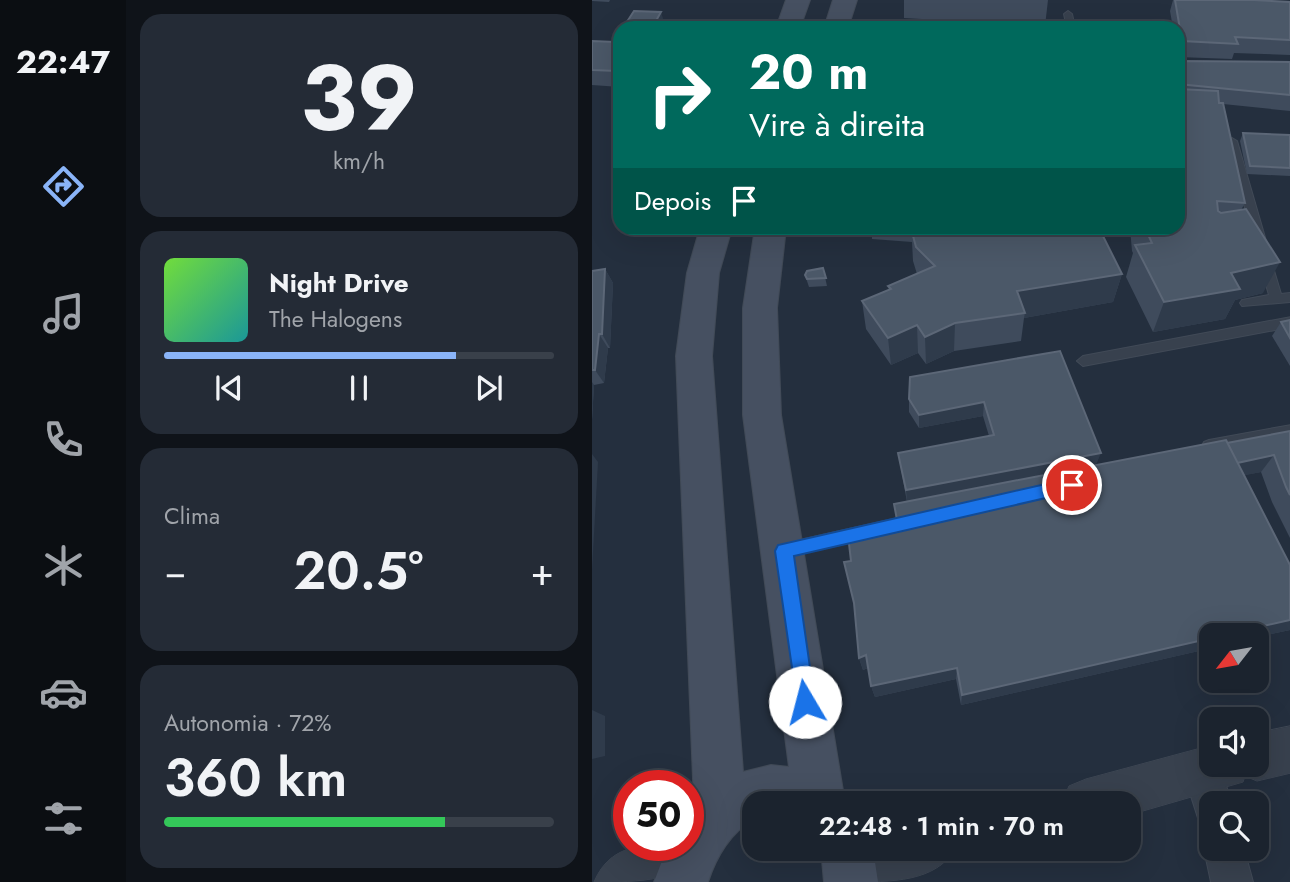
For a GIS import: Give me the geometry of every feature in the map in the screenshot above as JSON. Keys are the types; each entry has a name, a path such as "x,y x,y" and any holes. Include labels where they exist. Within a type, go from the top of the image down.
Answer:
{"main road":[{"path":"790,21 798,0"},
{"path":"838,21 845,0"},
{"path":"694,770 694,356 703,273 714,235"},
{"path":"770,235 760,308 762,415 817,791"},
{"path":"763,791 789,791"},
{"path":"704,834 742,798"},
{"path":"850,861 850,882"}],"street":[{"path":"1269,754 1290,749"},
{"path":"1141,793 1213,780"},
{"path":"620,882 661,861"},
{"path":"875,882 910,861"},
{"path":"1227,861 1232,882"}],"lane":[{"path":"1068,14 1070,21"},
{"path":"1232,141 1276,299"},
{"path":"1246,303 1290,297"},
{"path":"1083,361 1290,322"},
{"path":"1197,448 1290,431"},
{"path":"784,551 928,518"}],"building":[{"path":"1175,0 1290,2 1290,40 1235,37 1238,44 1185,41 1185,21 1179,21"},
{"path":"634,11 661,12 656,21 628,21"},
{"path":"592,41 613,42 613,71 592,70"},
{"path":"1185,61 1290,62 1290,95 1185,85"},
{"path":"1185,89 1218,91 1245,203 1217,201 1218,211 1221,213 1246,209 1280,262 1231,273 1240,289 1164,302 1135,245 1152,243 1148,235 1185,235"},
{"path":"1243,133 1290,135 1290,168 1250,166"},
{"path":"913,235 1102,235 1122,274 1017,291 1025,313 955,323 925,337 917,325 888,338 862,301 891,289 888,286 935,266 916,247"},
{"path":"823,268 826,278 807,279 807,271"},
{"path":"605,269 602,334 599,334 595,370 592,370 592,271"},
{"path":"1290,320 1290,338 1281,322"},
{"path":"1060,351 1101,453 906,490 898,453 994,435 984,402 919,415 909,399 910,377"},
{"path":"1290,431 1290,495 1274,455 1237,463 1227,443"},
{"path":"1226,440 1290,565 1290,620 1269,625 1199,623 1199,641 962,695 957,668 871,686 866,655 859,658 854,603 844,562 851,561 848,535 898,525 894,504"}],"route":[{"path":"805,702 784,551 1072,485"}]}
